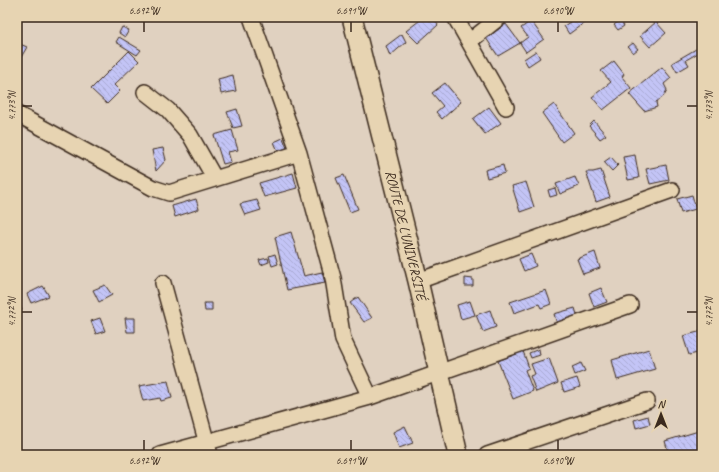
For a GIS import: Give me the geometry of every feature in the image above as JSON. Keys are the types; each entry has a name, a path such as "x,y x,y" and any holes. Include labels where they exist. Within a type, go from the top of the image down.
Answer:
{"street":[{"path":"251,17 299,154 333,278 343,340 370,397"},
{"name":"ROUTE DE L'UNIVERSITÉ","path":"352,17 418,281 422,305 458,455"},
{"path":"455,17 470,41 506,108"},
{"path":"470,41 500,17"},
{"path":"146,92 168,110 190,135 215,179"},
{"path":"17,114 153,188 169,193 299,154"},
{"path":"418,281 672,190"},
{"path":"164,283 208,449"},
{"path":"160,455 208,449 370,397 630,305"},
{"path":"487,455 647,401"}],"building":[{"path":"424,17 433,17 438,25 418,43 406,31"},
{"path":"577,17 592,17 569,34 564,26"},
{"path":"620,20 624,26 618,30 614,25"},
{"path":"531,21 544,39 526,52 520,43 528,37 521,28"},
{"path":"656,22 666,33 650,47 640,36"},
{"path":"506,24 520,43 498,56 486,38"},
{"path":"122,27 129,30 125,37 119,33"},
{"path":"402,34 406,42 390,56 386,46"},
{"path":"119,37 141,50 137,55 116,42"},
{"path":"633,43 638,49 633,53 628,47"},
{"path":"20,44 27,47 20,59 17,57 17,48"},
{"path":"696,49 698,53 686,60 689,65 677,72 672,63"},
{"path":"129,51 139,61 114,85 120,91 107,104 91,89"},
{"path":"536,51 540,58 528,66 524,59"},
{"path":"614,61 624,74 622,77 631,88 603,110 592,97 611,82 601,71"},
{"path":"662,67 671,78 664,84 667,90 663,97 656,102 657,107 644,111 629,94"},
{"path":"233,75 236,91 221,94 218,79"},
{"path":"445,83 461,102 442,119 436,112 443,106 432,93"},
{"path":"554,104 574,133 562,142 542,113"},
{"path":"489,107 501,123 485,134 473,119"},
{"path":"237,109 242,126 233,128 227,112"},
{"path":"594,121 606,135 600,139 589,126"},
{"path":"232,130 238,150 228,152 231,162 223,164 214,135"},
{"path":"283,138 287,148 278,151 274,142"},
{"path":"163,148 166,160 156,171 152,150"},
{"path":"635,155 639,178 628,180 623,157"},
{"path":"611,157 618,165 612,171 604,162"},
{"path":"503,165 505,173 487,178 485,170"},
{"path":"666,165 669,180 650,184 646,169"},
{"path":"601,170 610,197 596,202 586,172"},
{"path":"293,173 297,188 264,197 259,183"},
{"path":"344,175 358,209 350,212 336,178"},
{"path":"575,177 579,186 560,194 556,184"},
{"path":"526,182 534,207 520,212 512,186"},
{"path":"555,188 557,195 550,197 548,190"},
{"path":"692,195 696,209 681,213 677,199"},
{"path":"196,199 199,209 175,217 172,206"},
{"path":"257,200 261,210 245,215 240,204"},
{"path":"291,232 304,276 322,272 325,283 287,290 275,237"},
{"path":"595,252 600,268 583,274 577,259"},
{"path":"275,254 278,264 272,266 269,256"},
{"path":"531,254 536,266 524,271 519,259"},
{"path":"268,258 269,262 261,265 259,260"},
{"path":"465,278 473,279 473,286 465,286"},
{"path":"105,285 112,295 99,302 93,290"},
{"path":"43,286 49,296 31,303 27,294"},
{"path":"601,288 607,302 594,307 589,293"},
{"path":"546,290 551,304 541,308 539,304 514,313 510,302"},
{"path":"358,297 372,318 364,322 350,303"},
{"path":"17,300 22,310 17,313"},
{"path":"470,301 475,315 461,319 457,305"},
{"path":"204,303 212,303 212,311 205,311"},
{"path":"575,308 578,318 557,324 554,314"},
{"path":"490,310 496,327 483,332 476,315"},
{"path":"100,318 105,331 96,334 91,321"},
{"path":"125,318 135,318 135,332 127,332"},
{"path":"702,331 702,352 689,355 683,336"},
{"path":"539,349 540,355 531,358 529,353"},
{"path":"649,349 655,369 617,380 612,360"},
{"path":"523,351 529,368 525,370 533,391 513,399 498,361"},
{"path":"549,358 558,383 536,392 530,376 535,374 531,364"},
{"path":"581,363 585,371 575,375 572,367"},
{"path":"577,378 580,387 564,392 561,383"},
{"path":"168,381 172,398 161,401 160,398 143,401 139,386"},
{"path":"648,416 650,424 636,428 634,420"},
{"path":"405,426 413,443 399,448 393,432"},
{"path":"702,430 702,454 669,455 665,441"}]}
